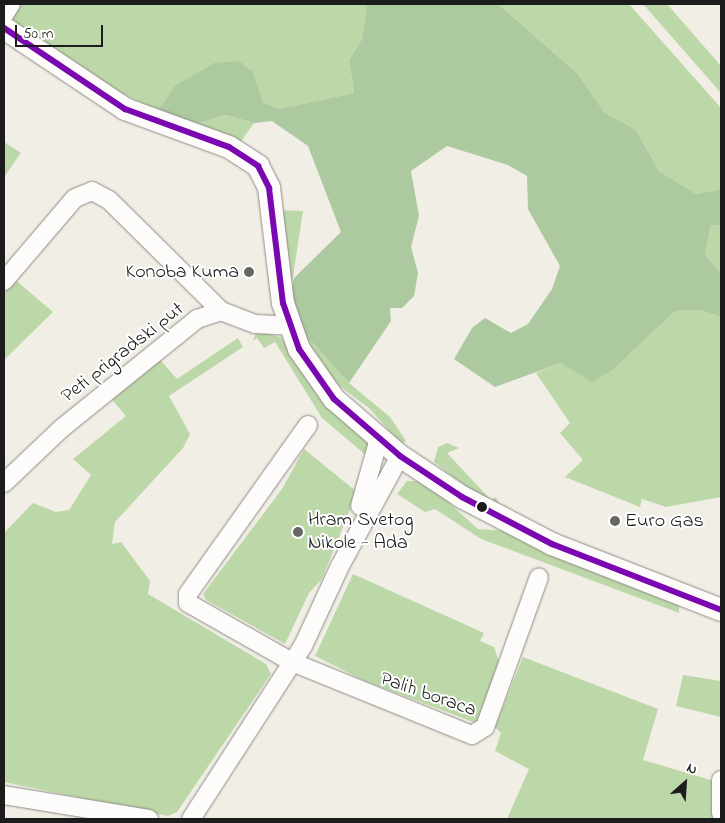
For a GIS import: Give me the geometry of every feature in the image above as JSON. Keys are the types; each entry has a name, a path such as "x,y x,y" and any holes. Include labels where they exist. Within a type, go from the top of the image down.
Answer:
{"main road":[{"path":"4,28 125,109 229,147 258,166 269,188 279,285 290,326 324,389 379,439 400,456 462,497 552,544 721,610"}],"street":[{"path":"4,15 11,4"},
{"path":"4,281 75,198 92,191 109,200 221,311 255,324 290,326"},
{"name":"Peti prigradski put","path":"4,483 62,428 181,331 221,311"},
{"name":"Palih boraca","path":"308,425 186,599 229,629 292,662 370,698 478,735 485,727 539,577"},
{"path":"340,566 379,439"},
{"path":"191,819 292,662 340,566 400,456"},
{"path":"721,780 721,813"},
{"path":"4,794 149,819"}],"green space":[{"path":"12,4 367,4 362,39 349,60 354,93 279,109 263,102 253,72 158,111 99,82 4,18"},
{"path":"367,4 498,4 578,74 604,112 636,130 659,171 696,194 721,189 721,225 711,225 705,254 721,274 721,317 699,310 675,311 614,369 592,382 561,363 495,387 454,359 472,328 485,318 511,333 528,324 552,289 560,266 528,209 527,176 508,165 447,146 411,171 419,216 411,247 418,273 414,296 402,308 390,308 391,321 349,383 301,330 290,296 294,278 341,232 308,146 272,121 254,123 226,115 195,124 158,111 175,86 214,63 239,61 253,72 263,102 279,109 354,93 349,60 362,39"},
{"path":"498,4 629,4 721,108 721,189 696,194 659,171 636,130 604,112 578,74"},
{"path":"643,4 667,4 721,66 721,93"},
{"path":"226,115 254,123 241,141 195,124"},
{"path":"4,142 21,153 4,177"},
{"path":"277,210 303,211 290,296"},
{"path":"711,225 721,225 721,274 705,254"},
{"path":"13,278 53,312 4,360 4,291"},
{"path":"699,310 721,317 721,497 666,507 642,499 640,507 565,477 583,460 560,433 570,423 536,373 561,363 614,369 675,311"},
{"path":"257,330 282,338 292,356 367,439 371,448 367,456 322,418 275,342 264,348 257,338 253,341"},
{"path":"301,330 349,383 390,417 406,441 401,444 369,408 330,379"},
{"path":"238,338 243,347 169,396 190,434 183,448 115,522 112,544 121,542 150,581 148,594 266,664 271,674 177,812 168,816 4,782 4,533 33,503 56,512 69,510 91,475 73,459 126,416 107,394 157,356 177,379"},
{"path":"447,443 459,448 447,453 491,500 496,497 500,506 491,506 434,462 438,447"},
{"path":"304,449 357,492 322,579 309,593 285,644 206,600 203,594 282,489"},
{"path":"407,481 419,481 437,492 478,529 509,531 679,602 679,613 481,539 435,509 425,512 397,494"},
{"path":"353,574 484,633 480,641 494,647 500,665 476,723 365,681 315,656"},
{"path":"523,657 658,709 643,760 714,781 716,819 507,819 529,769 495,751 501,733 495,727"},
{"path":"683,675 721,681 721,717 676,706"}],"transit line":[{"path":"4,28 125,109 229,147 258,166 269,188 283,303 299,349 334,399 400,456 462,497 552,544 721,610"}],"place":[{"name":"Konoba Kuma","path":"249,272"},
{"name":"Euro Gas","path":"615,521"},
{"name":"Hram Svetog Nikole - Ada","path":"298,532"}]}
